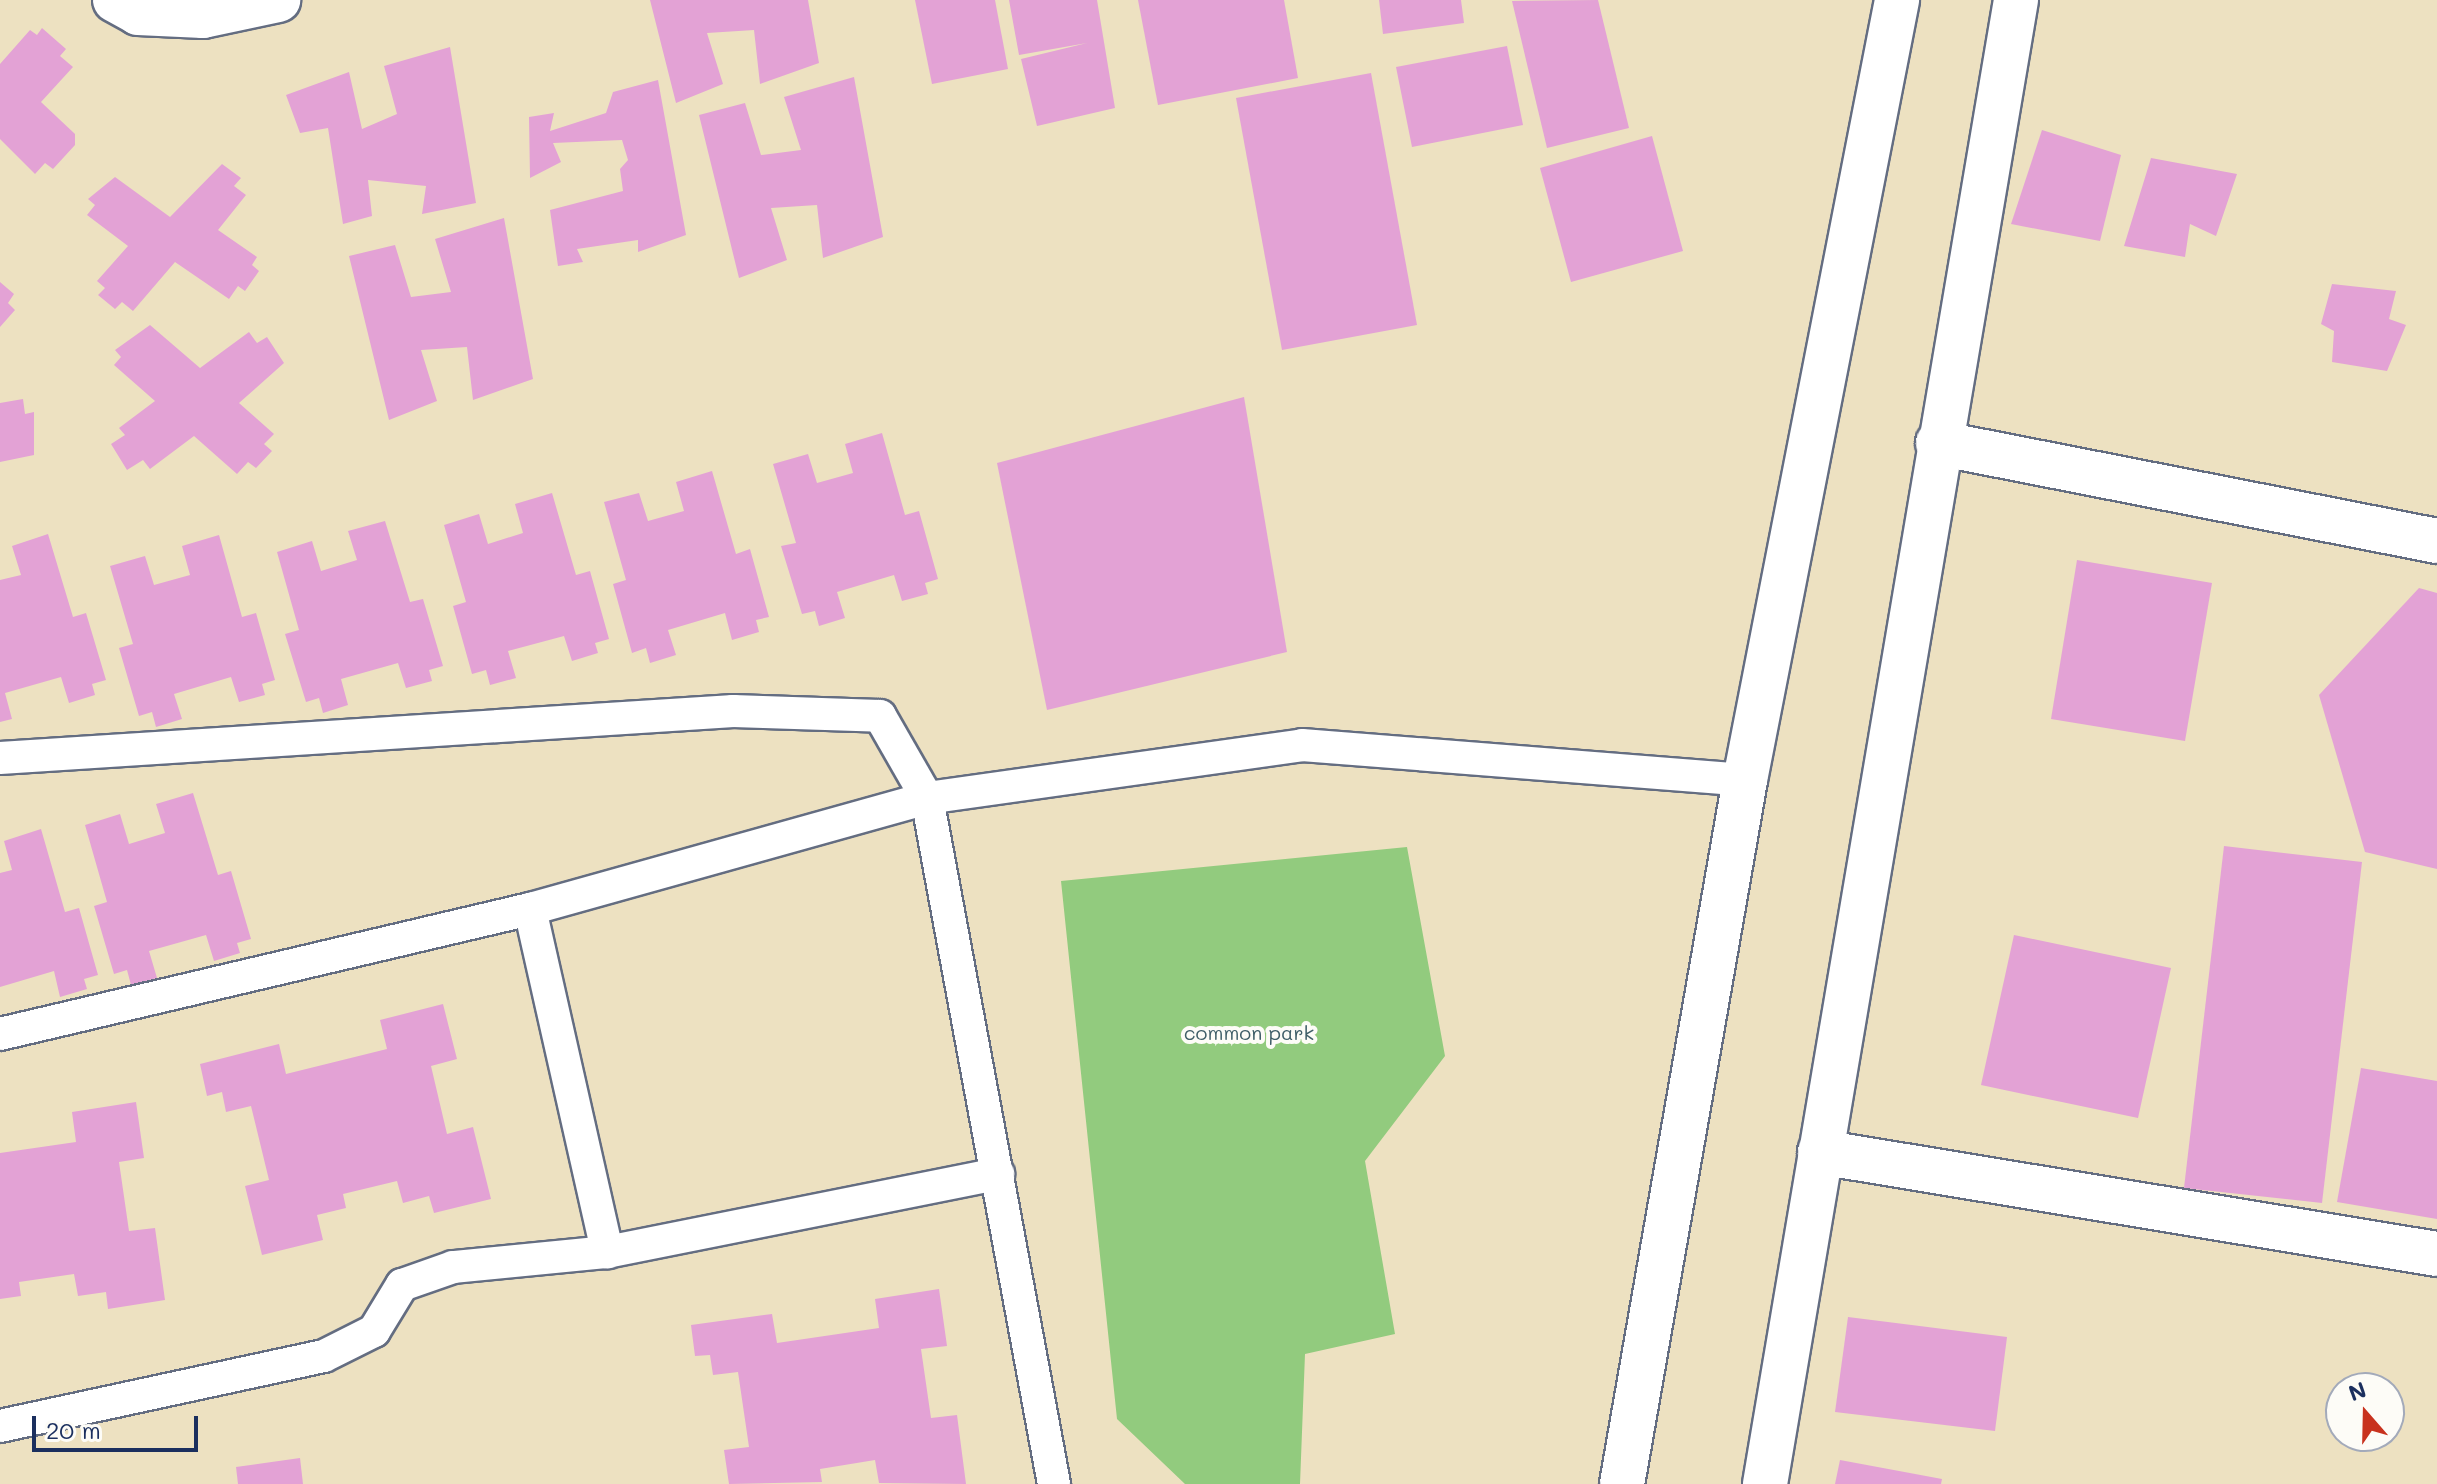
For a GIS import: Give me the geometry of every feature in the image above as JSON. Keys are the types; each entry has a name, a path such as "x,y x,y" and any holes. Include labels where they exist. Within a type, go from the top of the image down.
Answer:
{"main road":[{"path":"115,0 138,13 203,16 278,0"},
{"path":"1622,1484 1745,780 1897,0"},
{"path":"1765,1484 1938,443 2016,0"},
{"path":"1938,443 2437,541"},
{"path":"1820,1152 2437,1254"}],"lane":[{"path":"0,758 733,711 880,716 927,798 1054,1484"},
{"path":"0,1034 530,909 927,798 1302,745 1745,780"},
{"path":"530,909 607,1252"},
{"path":"0,1426 324,1356 374,1331 402,1285 453,1267 607,1252 998,1174"}],"green space":[{"name":"common park","path":"1407,847 1445,1056 1365,1161 1395,1334 1305,1354 1300,1484 1185,1484 1117,1419 1061,881"}],"building":[{"path":"650,0 808,0 819,63 760,84 754,30 707,33 723,84 676,103"},
{"path":"915,0 995,0 1008,69 932,84"},
{"path":"1009,0 1097,0 1115,108 1037,126 1021,59 1087,43 1019,55"},
{"path":"1138,0 1284,0 1298,78 1158,105"},
{"path":"1379,0 1461,0 1464,23 1383,34"},
{"path":"1598,0 1629,128 1547,148 1512,1"},
{"path":"42,28 66,49 60,56 73,67 41,102 75,134 75,145 53,169 45,163 35,174 0,139 0,64 30,30 37,35"},
{"path":"1507,46 1523,125 1412,147 1396,67"},
{"path":"450,47 476,203 422,214 426,186 368,180 372,216 343,224 328,128 300,133 286,95 349,72 362,129 397,114 384,66"},
{"path":"1371,73 1417,325 1282,350 1236,98"},
{"path":"854,77 883,237 823,258 817,205 771,208 787,260 739,278 699,115 745,103 761,155 801,150 784,97"},
{"path":"658,80 686,235 638,252 638,240 577,249 583,262 558,266 550,210 623,191 620,169 628,160 622,140 553,143 561,162 530,178 529,117 554,113 550,131 606,113 613,92"},
{"path":"2042,130 2121,155 2100,241 2011,224"},
{"path":"1652,136 1683,251 1571,282 1540,168"},
{"path":"2151,158 2237,174 2216,236 2190,224 2185,257 2124,246"},
{"path":"222,164 241,178 234,186 246,195 218,230 257,257 252,265 259,271 245,291 238,286 229,299 175,262 133,311 122,302 115,309 98,295 105,288 97,281 128,246 87,215 95,205 88,199 115,177 170,217"},
{"path":"504,218 533,379 473,400 467,347 421,350 437,401 389,420 349,256 395,245 411,297 451,292 435,239"},
{"path":"0,282 14,294 8,303 15,310 0,327"},
{"path":"2332,284 2396,291 2389,319 2406,325 2387,371 2332,362 2334,331 2321,324"},
{"path":"150,325 200,368 249,332 257,343 267,337 284,363 239,403 274,434 264,444 272,451 256,468 248,462 237,474 194,436 150,469 143,460 127,470 111,444 125,435 119,428 155,401 114,365 121,357 115,350"},
{"path":"1244,397 1287,652 1047,710 997,463"},
{"path":"23,399 25,414 34,412 34,455 0,462 0,403"},
{"path":"882,433 905,515 919,511 938,579 925,583 928,594 902,601 894,575 837,592 845,618 819,626 815,611 802,614 781,546 796,543 773,464 808,454 817,483 853,473 845,444"},
{"path":"712,471 736,554 750,549 769,617 756,620 759,632 732,640 725,613 668,630 676,655 650,663 646,648 632,653 613,584 626,580 604,502 639,493 648,521 684,511 676,482"},
{"path":"552,493 576,575 590,571 609,639 595,643 598,653 572,661 564,636 508,651 516,678 490,685 486,670 472,674 453,606 466,602 444,525 479,514 488,544 523,533 515,504"},
{"path":"385,521 410,602 423,599 443,666 429,670 432,681 406,688 398,663 341,679 348,705 323,713 319,698 306,702 285,634 299,630 277,552 312,541 321,571 357,560 348,531"},
{"path":"48,534 73,617 86,613 106,680 92,684 95,695 69,703 61,677 5,693 12,719 0,722 0,580 21,575 12,546"},
{"path":"219,535 242,617 256,613 275,680 262,684 265,695 239,702 231,677 174,694 182,719 156,727 152,712 139,716 119,648 133,644 110,566 145,556 154,585 190,575 182,546"},
{"path":"2077,560 2212,583 2185,741 2051,719"},
{"path":"2419,588 2437,593 2437,869 2365,852 2319,695"},
{"path":"193,793 218,875 231,871 251,939 237,943 240,953 214,961 206,935 149,951 157,978 131,985 127,970 114,974 94,906 107,902 85,825 120,814 129,844 165,833 156,804"},
{"path":"41,829 65,912 79,908 98,975 84,979 87,989 60,997 54,971 0,987 0,873 12,870 4,841"},
{"path":"2224,846 2362,862 2322,1203 2184,1188"},
{"path":"2014,935 2171,968 2138,1118 1981,1085"},
{"path":"443,1004 457,1059 431,1066 447,1134 473,1127 491,1199 434,1213 429,1196 403,1203 397,1181 343,1194 346,1208 317,1215 323,1240 262,1255 245,1186 269,1180 251,1106 226,1112 222,1092 207,1096 200,1064 279,1044 286,1074 387,1049 380,1020"},
{"path":"2361,1068 2437,1081 2437,1219 2337,1202"},
{"path":"136,1102 144,1158 119,1162 129,1231 155,1228 165,1300 108,1309 106,1292 78,1296 74,1274 19,1282 21,1296 0,1299 0,1153 76,1142 72,1112"},
{"path":"939,1289 947,1346 921,1349 931,1418 957,1415 966,1484 879,1483 875,1460 820,1469 822,1482 729,1484 724,1450 749,1447 738,1372 713,1375 710,1355 695,1356 691,1325 772,1314 777,1343 879,1328 875,1299"},
{"path":"1848,1317 2007,1337 1995,1431 1835,1412"},
{"path":"300,1458 303,1484 238,1484 236,1467"},
{"path":"1840,1460 1942,1479 1941,1484 1835,1484"}]}
